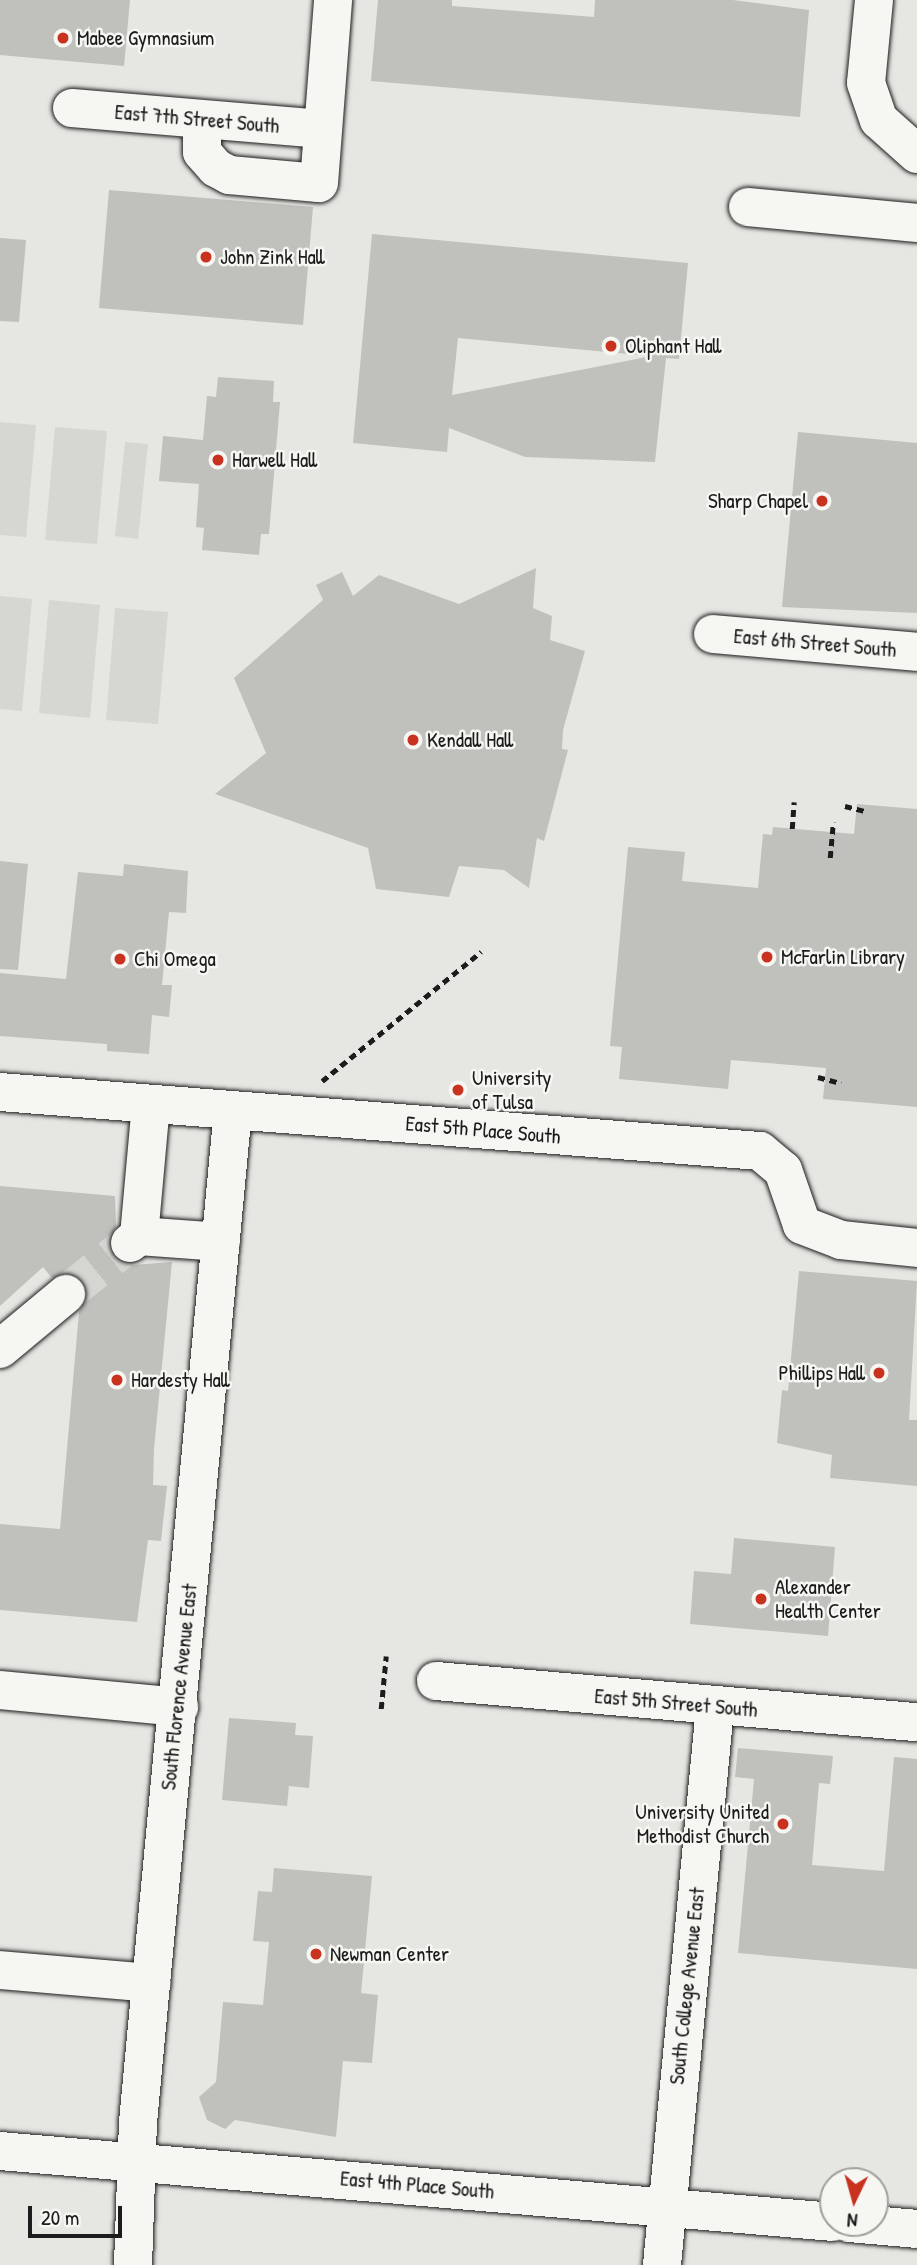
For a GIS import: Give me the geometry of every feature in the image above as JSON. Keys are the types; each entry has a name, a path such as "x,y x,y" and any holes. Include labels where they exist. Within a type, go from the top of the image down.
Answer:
{"street":[{"path":"202,120 202,152 216,168 267,180 319,183 333,0"},
{"path":"874,0 866,83 879,120 917,154"},
{"name":"East 7th Street South","path":"72,108 322,130"},
{"path":"748,207 917,222"},
{"name":"East 6th Street South","path":"713,634 917,652"},
{"name":"East 5th Place South","path":"0,1092 760,1150 783,1171 802,1225 841,1240 917,1248"},
{"path":"151,1105 134,1239 221,1242"},
{"name":"South Florence Avenue East","path":"133,2265 151,1983 233,1110"},
{"path":"0,1349 66,1294"},
{"name":"East 5th Street South","path":"436,1681 715,1707 917,1722"},
{"path":"0,1690 179,1707"},
{"name":"South College Avenue East","path":"662,2265 715,1707"},
{"path":"0,1970 151,1983"},
{"name":"East 4th Place South","path":"0,2151 819,2221"},
{"path":"889,2227 917,2229"}],"path":[{"path":"792,829 794,802"},
{"path":"845,806 865,811"},
{"path":"830,858 833,822"},
{"path":"283,1112 481,952"},
{"path":"818,1077 842,1083"},
{"path":"380,1709 386,1656"}],"shaded area":[{"name":"University of Tulsa","path":"0,0 917,0 917,2265 0,2265"},
{"path":"0,422 36,425 26,537 0,535"},
{"path":"55,427 107,431 97,544 45,540"},
{"path":"125,442 148,444 138,539 115,536"},
{"path":"0,596 32,599 22,711 0,709"},
{"path":"49,600 100,605 90,718 39,713"},
{"path":"115,608 168,612 158,724 106,720"}],"building":[{"name":"Mabee Gymnasium","path":"0,0 130,0 124,66 0,55"},
{"path":"378,0 452,0 452,6 594,17 595,0 733,0 809,10 800,117 371,81"},
{"name":"John Zink Hall","path":"109,190 313,207 303,325 99,308"},
{"name":"Oliphant Hall","path":"372,234 688,263 679,359 666,358 655,462 525,457 449,428 447,452 353,443","holes":["458,338 652,356 452,395"]},
{"path":"0,238 26,240 19,322 0,321"},
{"name":"Harwell Hall","path":"218,377 274,381 273,402 280,402 269,534 261,534 259,555 202,550 204,528 196,527 199,484 159,481 163,436 203,440 207,396 216,397"},
{"name":"Sharp Chapel","path":"798,432 917,443 917,613 782,607"},
{"name":"Kendall Hall","path":"536,568 533,608 552,616 550,640 585,651 563,730 562,749 568,750 544,841 537,838 529,888 504,870 459,866 449,897 376,889 368,848 215,794 266,753 234,678 323,600 316,585 342,572 353,596 379,575 459,604"},
{"name":"McFarlin Library","path":"857,804 917,809 917,1107 823,1099 826,1068 731,1060 728,1089 619,1079 622,1047 610,1046 628,847 685,852 682,881 758,888 763,834 772,835 773,827 854,834"},
{"path":"0,861 28,864 18,970 0,969"},
{"name":"Chi Omega","path":"124,864 188,871 186,913 169,912 162,985 172,985 169,1017 152,1015 149,1054 107,1051 107,1044 0,1036 0,973 66,979 78,872 123,876"},
{"name":"Hardesty Hall","path":"0,1186 115,1196 116,1226 108,1245 113,1257 132,1265 172,1262 153,1485 167,1486 161,1541 148,1540 137,1622 0,1610 0,1524 60,1529 79,1312 88,1291 74,1274 52,1278 43,1267 0,1306"},
{"name":"Phillips Hall","path":"799,1271 917,1281 909,1420 917,1420 917,1486 830,1478 832,1455 777,1443 782,1390 788,1391"},
{"name":"Alexander Health Center","path":"734,1538 835,1547 828,1636 690,1624 694,1571 731,1574"},
{"path":"229,1718 296,1723 295,1735 313,1736 309,1788 289,1786 287,1806 222,1800"},
{"name":"University United Methodist Church","path":"738,1748 833,1756 830,1784 819,1783 812,1865 884,1871 894,1757 917,1759 917,1969 738,1953 754,1779 735,1777"},
{"name":"Newman Center","path":"274,1868 372,1876 361,1993 378,1995 372,2063 343,2061 336,2137 235,2120 225,2129 207,2120 199,2097 216,2082 223,2002 263,2005 269,1942 253,1941 258,1891 272,1892"}],"tunnel":[{"path":"66,1294 130,1243"}],"place":[{"name":"Mabee Gymnasium","path":"63,38"},
{"name":"John Zink Hall","path":"206,257"},
{"name":"Oliphant Hall","path":"611,346"},
{"name":"Harwell Hall","path":"218,460"},
{"name":"Sharp Chapel","path":"822,501"},
{"name":"Kendall Hall","path":"413,740"},
{"name":"McFarlin Library","path":"767,957"},
{"name":"Chi Omega","path":"120,959"},
{"name":"University of Tulsa","path":"458,1090"},
{"name":"Phillips Hall","path":"879,1373"},
{"name":"Hardesty Hall","path":"117,1380"},
{"name":"Alexander Health Center","path":"761,1599"},
{"name":"University United Methodist Church","path":"783,1824"},
{"name":"Newman Center","path":"316,1954"}]}
